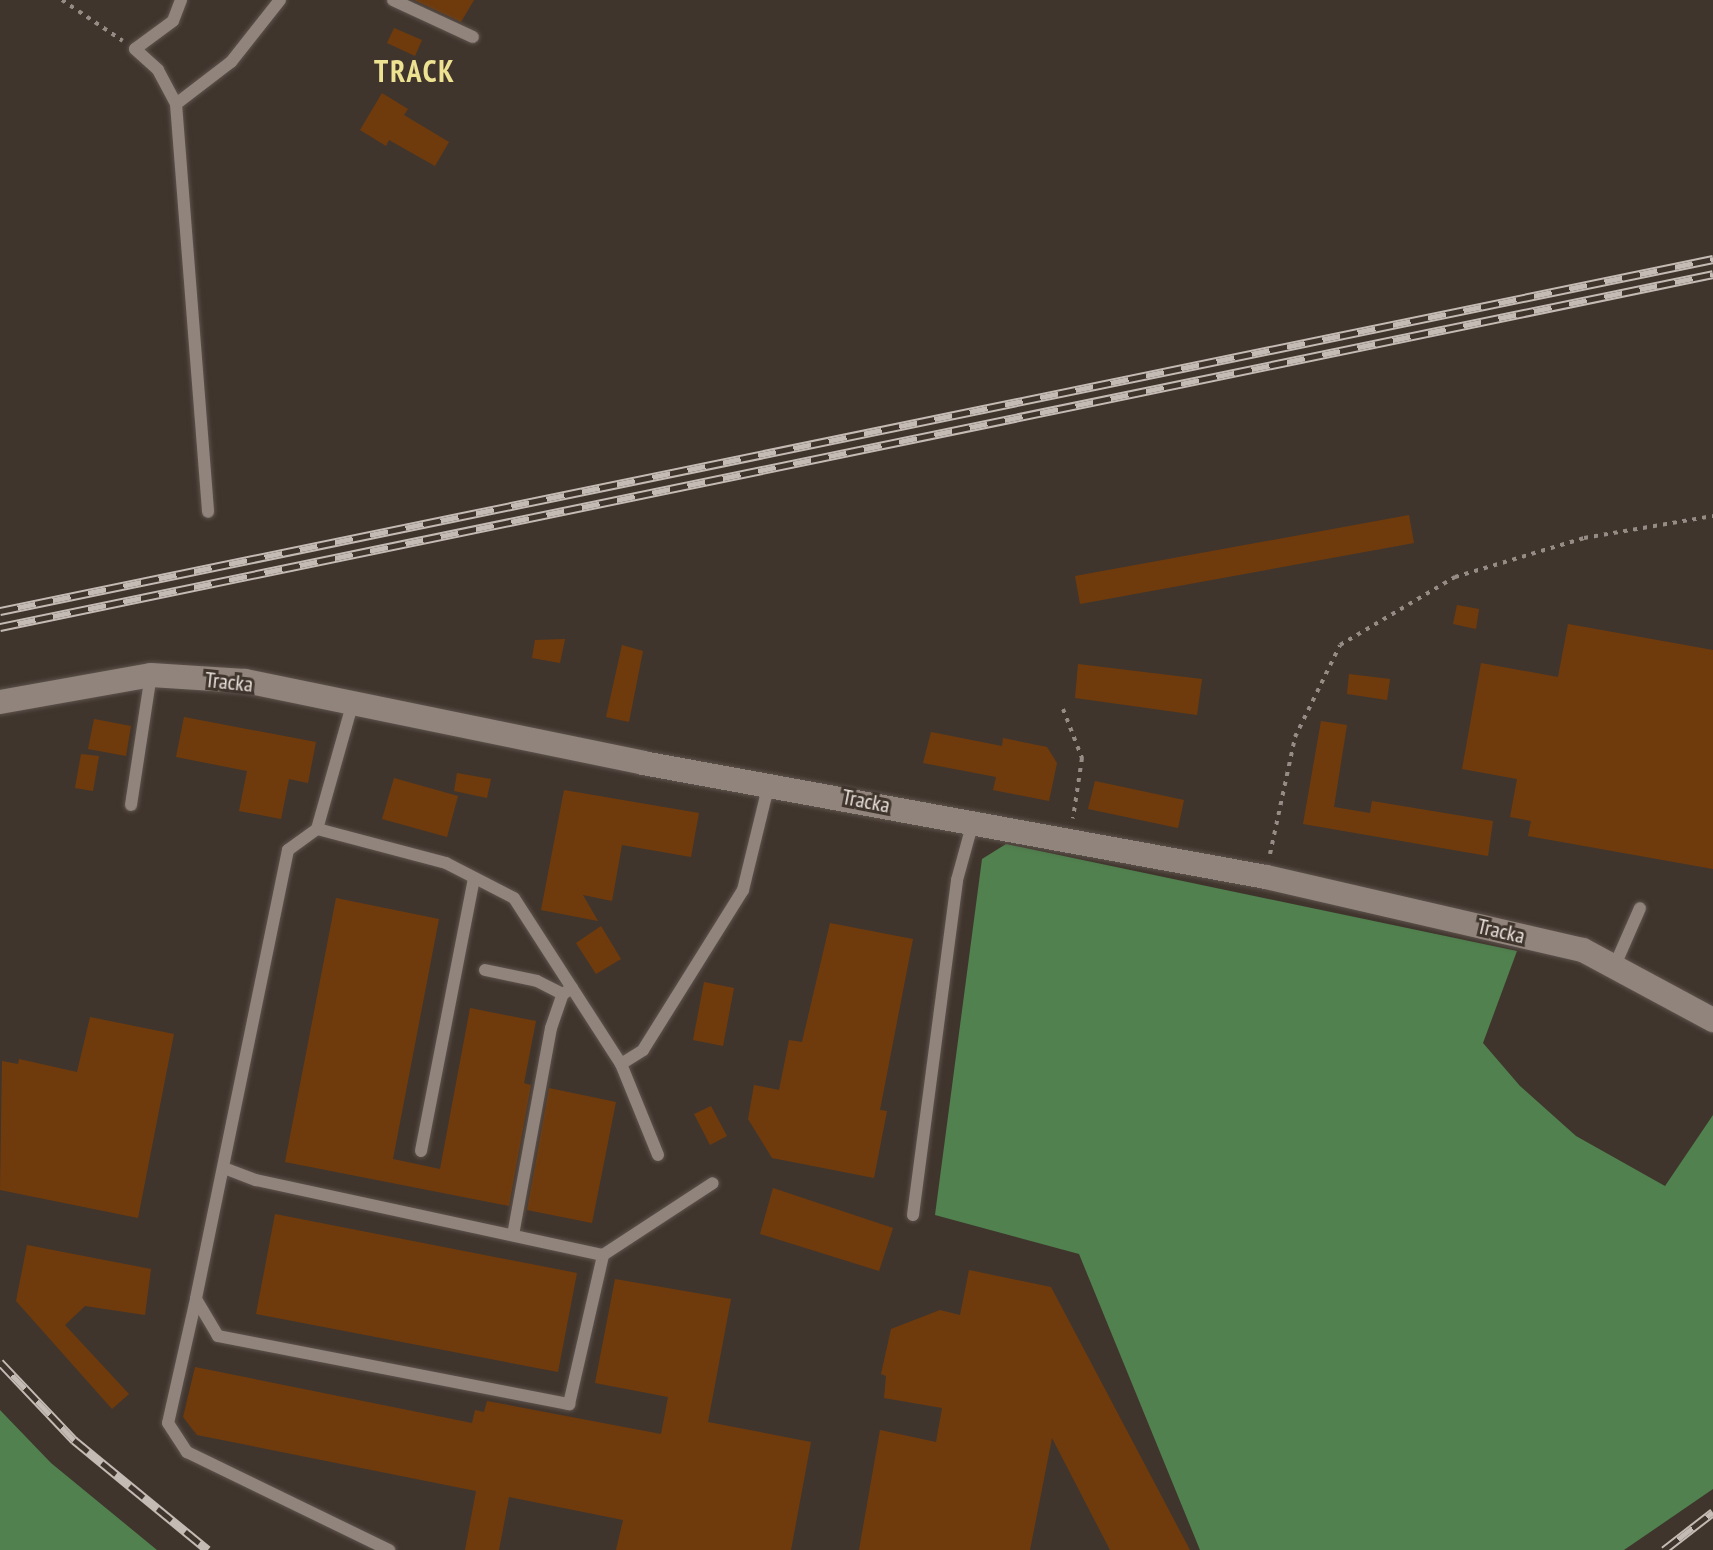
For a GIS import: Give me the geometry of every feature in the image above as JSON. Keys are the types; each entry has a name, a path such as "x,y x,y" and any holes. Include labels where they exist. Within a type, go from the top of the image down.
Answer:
{"street":[{"name":"Tracka","path":"0,702 151,675 245,681 643,763 769,783 1266,877 1583,950 1713,1020"}],"lane":[{"path":"181,0 173,21 135,49 158,70 176,104 208,512"},
{"path":"176,104 231,62 280,0"},
{"path":"393,0 473,37"},
{"path":"131,805 151,675"},
{"path":"353,702 317,829 288,850 224,1168 168,1423 187,1452 389,1550"},
{"path":"621,1064 643,1050 743,890 769,783"},
{"path":"913,1215 957,880 973,822"},
{"path":"317,829 446,863 514,898 568,991 621,1064 658,1155"},
{"path":"421,1151 474,879"},
{"path":"1615,965 1640,908"},
{"path":"485,970 568,991"},
{"path":"513,1235 551,1028 568,991"},
{"path":"224,1168 256,1180 603,1255"},
{"path":"196,1299 218,1336 569,1404 603,1255 713,1183"}],"path":[{"path":"62,0 135,49"},
{"path":"1266,877 1295,737 1340,645 1455,577 1584,538 1713,516"},
{"path":"1063,709 1082,758 1070,839"}],"green space":[{"path":"1006,844 1517,951 1483,1043 1520,1086 1576,1136 1665,1186 1713,1115 1713,1489 1624,1550 1200,1550 1079,1254 935,1215 982,859"},
{"path":"0,1410 51,1463 157,1550 0,1550"}],"building":[{"path":"414,0 474,0 461,22"},
{"path":"394,28 422,40 415,56 387,43"},
{"path":"382,93 408,109 404,115 449,142 435,166 389,140 386,146 360,130"},
{"path":"1409,515 1414,543 1080,604 1075,576"},
{"path":"1457,605 1479,609 1476,629 1453,624"},
{"path":"1568,624 1713,650 1713,869 1528,836 1531,821 1510,817 1517,779 1462,769 1481,663 1558,677"},
{"path":"565,639 560,663 532,658 535,640"},
{"path":"622,645 643,651 629,722 606,717"},
{"path":"1078,664 1202,679 1197,715 1075,698"},
{"path":"1349,674 1390,679 1387,700 1347,694"},
{"path":"184,717 316,742 308,783 289,779 281,819 239,811 247,771 176,757"},
{"path":"94,719 131,726 126,756 88,749"},
{"path":"1321,721 1347,725 1334,807 1370,813 1372,801 1493,821 1488,856 1303,824"},
{"path":"931,732 1002,746 1003,738 1047,747 1057,763 1049,801 993,790 996,777 923,763"},
{"path":"81,754 99,756 93,791 75,788"},
{"path":"457,773 491,779 487,798 454,791"},
{"path":"394,778 458,796 447,837 382,819"},
{"path":"1095,781 1184,800 1178,828 1088,809"},
{"path":"564,790 699,813 691,857 622,845 612,901 583,895 598,921 541,910"},
{"path":"336,898 439,919 393,1159 440,1169 470,1008 536,1021 524,1083 531,1085 509,1206 285,1162"},
{"path":"830,923 913,939 880,1110 887,1111 874,1178 772,1158 748,1119 754,1085 779,1090 789,1040 802,1042"},
{"path":"601,926 621,959 596,974 576,943"},
{"path":"704,982 734,988 723,1046 693,1040"},
{"path":"90,1017 174,1034 138,1218 0,1190 2,1061 18,1064 19,1059 77,1072"},
{"path":"549,1088 616,1102 592,1223 527,1210"},
{"path":"711,1106 727,1136 710,1145 694,1114"},
{"path":"773,1188 893,1228 879,1271 760,1234"},
{"path":"275,1214 577,1273 558,1372 256,1314"},
{"path":"27,1245 151,1269 145,1315 85,1306 65,1325 129,1394 112,1409 16,1301"},
{"path":"969,1270 1051,1287 1190,1550 1110,1550 1052,1438 1030,1550 859,1550 880,1430 936,1442 942,1408 884,1398 886,1376 881,1374 891,1329 940,1310 960,1315"},
{"path":"615,1279 731,1299 708,1422 811,1442 791,1550 616,1550 623,1520 509,1497 499,1550 465,1550 476,1491 197,1435 183,1417 195,1367 472,1423 475,1410 484,1412 487,1401 661,1434 668,1397 595,1383"}],"railway":[{"path":"0,611 1713,259"},
{"path":"0,627 1713,274"},
{"path":"0,1362 74,1440 208,1550"},
{"path":"1664,1550 1713,1512"}],"district":[{"name":"TRACK","path":"415,71"}]}
